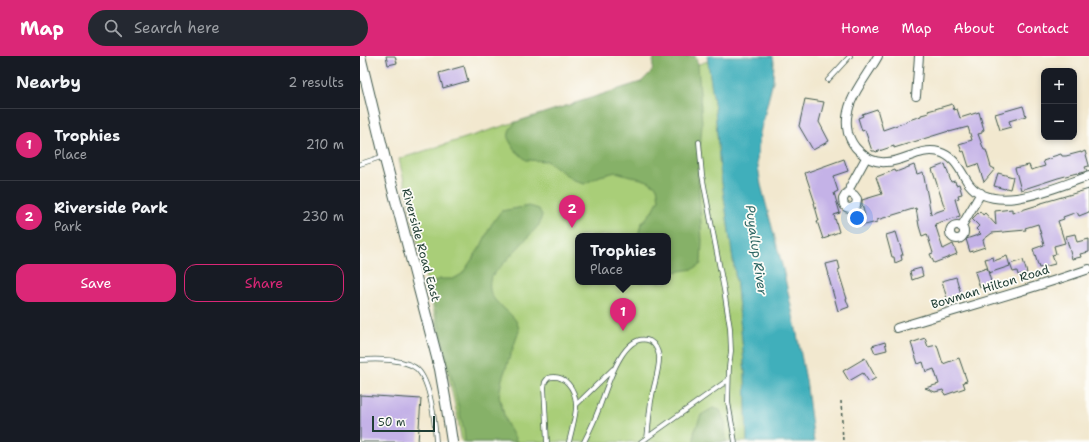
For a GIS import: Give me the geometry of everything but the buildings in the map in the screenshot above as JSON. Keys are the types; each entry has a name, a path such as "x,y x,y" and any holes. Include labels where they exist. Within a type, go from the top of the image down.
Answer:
{"street":[{"name":"Riverside Road East","path":"360,56 440,369 452,442"},
{"path":"878,56 857,89 849,104 847,113 847,124 850,138 856,148 866,158 874,161 885,162 895,161 907,156 928,151 940,153 953,159 969,184 974,189 991,197 1004,199 1024,197 1089,176"},
{"path":"916,96 919,56"},
{"path":"849,193 850,187 866,158"},
{"path":"961,226 981,193"},
{"name":"Bowman Hilton Road","path":"897,328 1047,284 1089,269"}],"lane":[{"path":"828,80 850,56"},
{"path":"699,142 702,175 730,328 731,351 728,380 728,402 735,442"},
{"path":"360,164 385,156"},
{"path":"584,442 597,414 614,367 619,358 627,348 635,342 641,340 649,341 653,344 657,349 659,357 647,438"},
{"path":"360,360 395,360 416,368 425,381 430,397 436,442"},
{"path":"576,405 614,367"},
{"path":"547,442 544,387 548,378 556,376 563,379 572,389 576,405 569,442"},
{"path":"641,442 728,380"}],"path":[{"path":"841,401 843,442"}],"green space":[{"path":"654,56 695,56 698,64 702,124 698,176 702,241 701,264 693,269 671,273 671,233 639,233 641,224 654,209 659,199 657,187 648,181 616,172 600,176 584,184 572,179 547,161 526,160 514,149 508,138 510,129 516,122 641,82 652,71"},
{"path":"708,61 715,109 720,169 737,287 745,373 747,442 462,442 457,414 399,159"},
{"path":"529,206 539,209 542,215 539,225 491,277 490,287 491,294 496,301 513,317 517,323 519,331 502,379 499,396 506,422 517,442 465,442 464,431 431,291 434,282 439,279 453,279 462,274 481,246 491,225 501,211"},
{"path":"713,408 720,410 725,423 726,442 694,442 694,433 701,415"}],"water":[{"name":"Puyallup River","path":"707,56 773,56 773,81 760,133 757,160 761,185 783,269 796,329 806,380 814,442 747,442 745,373 737,287 720,169 715,109"}],"place":[{"name":"Riverside Park","path":"572,228"},
{"name":"Trophies","path":"623,331"}]}
